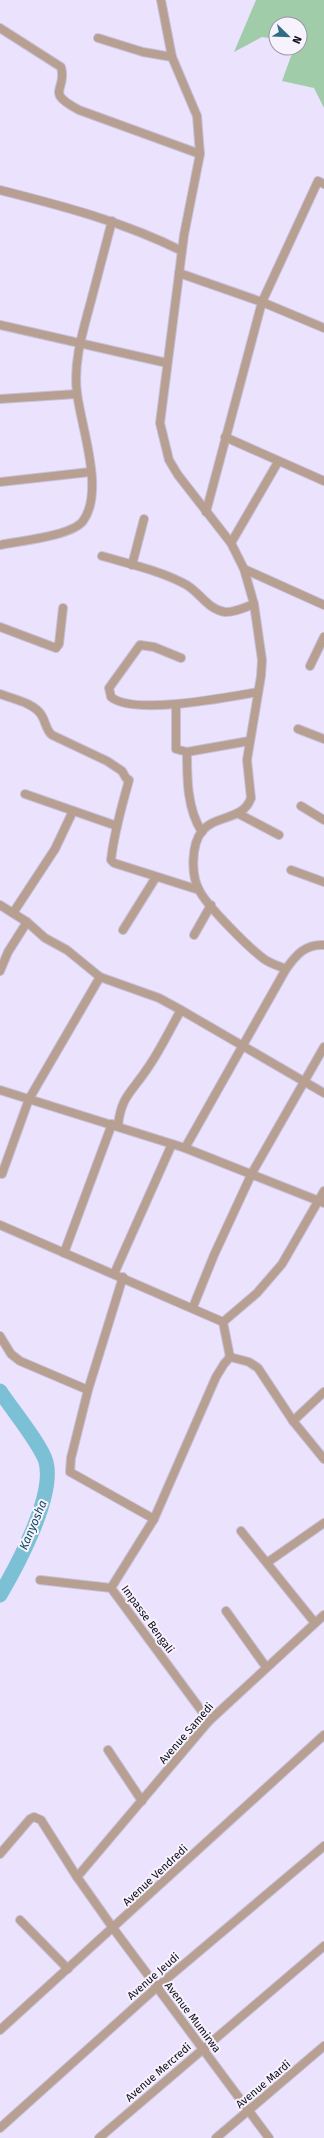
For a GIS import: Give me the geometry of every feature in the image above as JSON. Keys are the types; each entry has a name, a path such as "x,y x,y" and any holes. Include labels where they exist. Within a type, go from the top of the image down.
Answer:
{"street":[{"path":"162,0 172,57 197,116 200,154 182,251 167,363 160,423 163,443 169,460 178,475 231,543 244,569 254,604 262,660 249,741 248,775 251,798 249,803 239,814 213,824 202,832 194,860 194,875 199,890 211,905 265,960 286,969"},
{"path":"0,28 61,67 63,73 58,92 59,97 66,103 79,110 200,154"},
{"path":"98,38 143,52 172,57"},
{"path":"206,512 262,302 318,181 324,184"},
{"path":"0,190 70,208 112,221 150,235 182,251"},
{"path":"0,544 68,531 83,522 90,509 93,497 87,439 77,394 79,344 112,221"},
{"path":"179,273 262,302 324,328"},
{"path":"0,325 167,363"},
{"path":"0,399 77,394"},
{"path":"225,437 324,482"},
{"path":"231,543 278,462"},
{"path":"0,482 90,472"},
{"path":"132,565 144,518"},
{"path":"102,556 186,584 206,604 217,610 227,612 254,604"},
{"path":"244,569 324,605"},
{"path":"0,627 56,648 59,644 63,608"},
{"path":"310,666 324,637"},
{"path":"180,658 154,647 140,644 109,688 109,693 113,699 135,704 176,705 258,692"},
{"path":"0,694 37,710 42,715 48,732 52,736 107,761 122,771 129,780 117,826 111,860 114,863 199,890"},
{"path":"176,705 176,750 187,752 249,741"},
{"path":"298,729 324,739"},
{"path":"187,752 187,778 193,819 202,832"},
{"path":"25,794 117,826"},
{"path":"301,806 324,820"},
{"path":"12,913 55,849 73,811"},
{"path":"239,814 279,835"},
{"path":"291,870 324,882"},
{"path":"124,930 156,876"},
{"path":"0,905 27,922 45,938 67,950 89,970 100,977 159,998 243,1044 324,1093"},
{"path":"194,935 211,905"},
{"path":"0,971 8,952 27,922"},
{"path":"185,1148 286,969 297,954 306,947 324,945"},
{"path":"2,1174 29,1099 100,977"},
{"path":"64,1253 126,1095 147,1070 181,1010"},
{"path":"193,1307 214,1255 252,1173 324,1047"},
{"path":"0,1090 185,1148 252,1173 321,1202"},
{"path":"154,1519 70,1472 71,1458 118,1276 172,1144"},
{"path":"223,1322 257,1293 282,1264 321,1202 324,1191"},
{"path":"0,1225 193,1307 223,1322"},
{"path":"223,1322 230,1357"},
{"path":"0,1336 11,1354 20,1361 88,1390"},
{"path":"230,1357 249,1362 258,1368 293,1421 324,1459"},
{"path":"111,1588 154,1519 216,1377 230,1357"},
{"path":"293,1421 324,1392"},
{"path":"268,1562 324,1523"},
{"path":"241,1531 268,1562 315,1623"},
{"name":"Impasse Bengali","path":"40,1580 111,1588 209,1721"},
{"path":"226,1611 266,1667"},
{"name":"Avenue Samedi","path":"77,1877 209,1721 324,1615"},
{"name":"Avenue Vendredi","path":"0,2030 113,1928 280,1773 324,1735"},
{"path":"108,1750 142,1801"},
{"name":"Avenue Mumirwa","path":"0,1854 30,1818 38,1818 113,1928 269,2138"},
{"name":"Avenue Jeudi","path":"0,2128 157,1987 324,1846"},
{"path":"20,1920 68,1969"},
{"name":"Avenue Mercredi","path":"99,2138 324,1946"},
{"name":"Avenue Mardi","path":"216,2138 324,2046"}],"green space":[{"path":"256,0 324,0 324,108 314,88 282,81 291,56 308,56 308,16 268,16 268,38 262,37 234,52"}],"waterway":[{"name":"Kanyosha","path":"0,1391 39,1447 46,1462 47,1476 45,1493 33,1530 16,1567 0,1595"}]}
